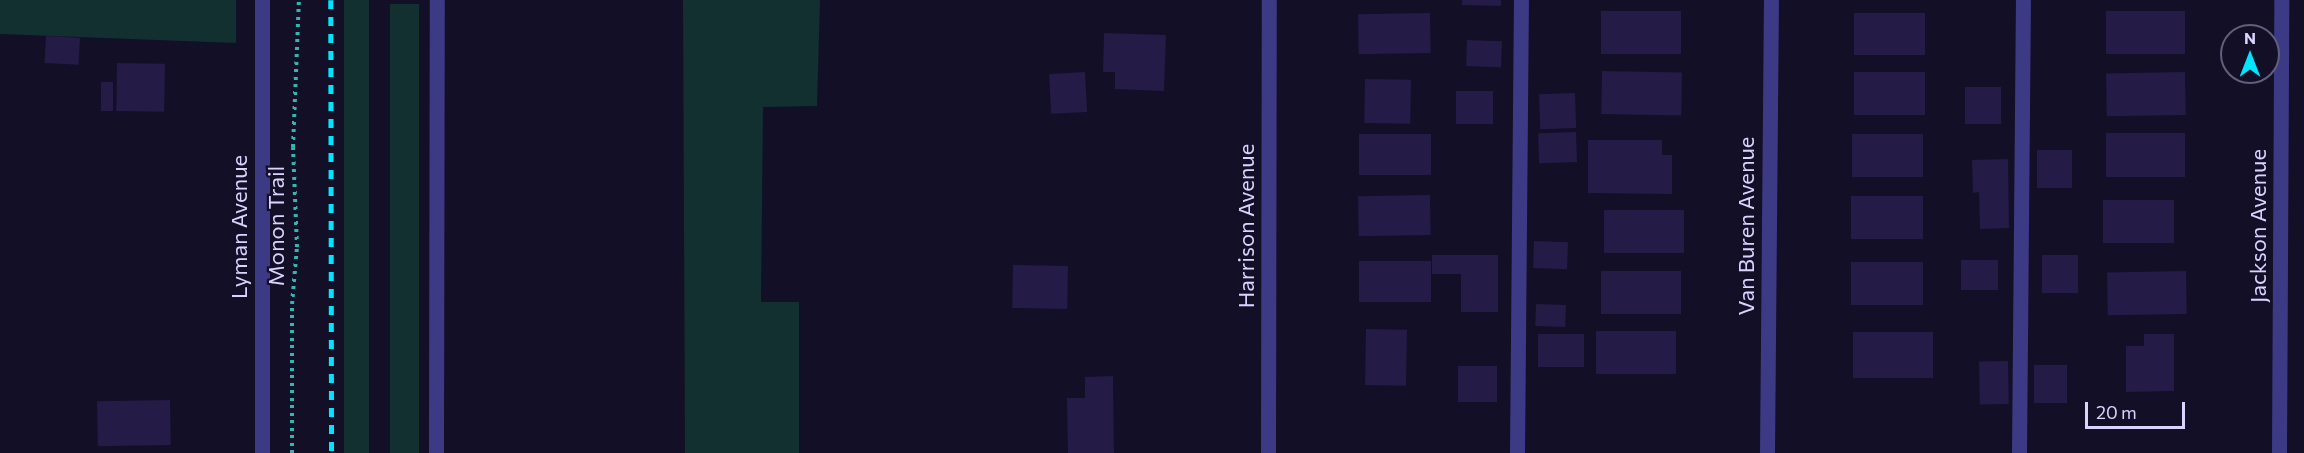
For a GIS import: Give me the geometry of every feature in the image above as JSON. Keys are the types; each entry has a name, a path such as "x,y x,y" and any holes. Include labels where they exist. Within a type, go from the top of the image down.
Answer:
{"street":[{"name":"Lyman Avenue","path":"262,0 262,453"},
{"path":"436,453 437,0"},
{"name":"Harrison Avenue","path":"1268,453 1269,0"},
{"path":"1517,453 1521,0"},
{"name":"Van Buren Avenue","path":"1767,453 1771,0"},
{"path":"2019,453 2023,0"},
{"name":"Jackson Avenue","path":"2279,453 2281,0"}],"path":[{"name":"Monon Trail","path":"292,453 292,304 297,247 293,147 299,0"}],"green space":[{"path":"0,0 236,0 236,43 0,34"},
{"path":"344,0 369,0 369,453 344,453"},
{"path":"683,0 820,0 817,106 763,107 761,302 799,302 799,453 685,453"},
{"path":"390,4 419,4 419,453 390,453"}],"building":[{"path":"1462,0 1501,0 1501,6 1462,5"},
{"path":"1601,11 1681,11 1681,54 1601,54"},
{"path":"2106,11 2185,11 2185,54 2106,54"},
{"path":"1430,13 1431,53 1359,54 1358,14"},
{"path":"1854,13 1925,13 1925,55 1854,55"},
{"path":"1104,33 1166,35 1164,91 1115,89 1115,72 1103,72"},
{"path":"46,36 80,38 79,65 45,63"},
{"path":"1467,40 1502,41 1501,67 1466,66"},
{"path":"117,63 165,64 164,112 116,111"},
{"path":"1602,71 1682,72 1681,115 1601,114"},
{"path":"1085,72 1087,112 1051,114 1049,74"},
{"path":"1854,72 1925,72 1925,115 1854,115"},
{"path":"2185,72 2186,115 2107,116 2106,73"},
{"path":"1365,79 1411,80 1410,124 1364,123"},
{"path":"101,82 113,82 113,111 101,111"},
{"path":"1965,87 2001,87 2001,124 1965,124"},
{"path":"1456,91 1493,91 1493,124 1456,124"},
{"path":"1575,93 1576,128 1540,129 1539,94"},
{"path":"1576,132 1577,162 1539,163 1538,133"},
{"path":"2106,133 2185,133 2185,177 2106,177"},
{"path":"1359,134 1431,134 1431,175 1359,175"},
{"path":"1852,134 1923,134 1923,177 1852,177"},
{"path":"1588,140 1662,140 1662,155 1672,155 1672,194 1588,193"},
{"path":"2037,150 2072,150 2072,188 2037,188"},
{"path":"2008,159 2009,228 1980,229 1979,192 1973,193 1972,160"},
{"path":"1430,195 1431,235 1359,236 1358,196"},
{"path":"1851,196 1923,196 1923,239 1851,239"},
{"path":"2103,200 2174,200 2174,243 2103,243"},
{"path":"1604,210 1684,210 1684,253 1604,253"},
{"path":"1534,241 1568,242 1567,269 1533,268"},
{"path":"1432,255 1498,255 1498,312 1461,312 1461,274 1432,274"},
{"path":"2042,255 2078,255 2078,293 2042,293"},
{"path":"1961,260 1998,260 1998,290 1961,290"},
{"path":"1359,261 1431,261 1431,302 1359,302"},
{"path":"1851,262 1923,262 1923,305 1851,305"},
{"path":"1013,265 1068,266 1067,309 1012,308"},
{"path":"1601,271 1681,271 1681,314 1601,314"},
{"path":"2186,271 2187,314 2108,315 2107,272"},
{"path":"1536,304 1566,305 1565,327 1535,326"},
{"path":"1366,329 1407,330 1406,386 1365,385"},
{"path":"1596,331 1676,331 1676,374 1596,374"},
{"path":"1853,332 1933,332 1933,378 1853,378"},
{"path":"1538,334 1584,334 1584,367 1538,367"},
{"path":"2144,334 2174,334 2174,391 2126,392 2126,346 2144,346"},
{"path":"2008,361 2009,404 1980,404 1979,362"},
{"path":"2034,365 2067,365 2067,403 2034,403"},
{"path":"1458,366 1497,366 1497,402 1458,402"},
{"path":"1113,376 1114,453 1068,453 1067,398 1085,398 1085,377"},
{"path":"170,400 171,445 98,446 97,401"}],"railway":[{"path":"331,0 332,453"}]}
